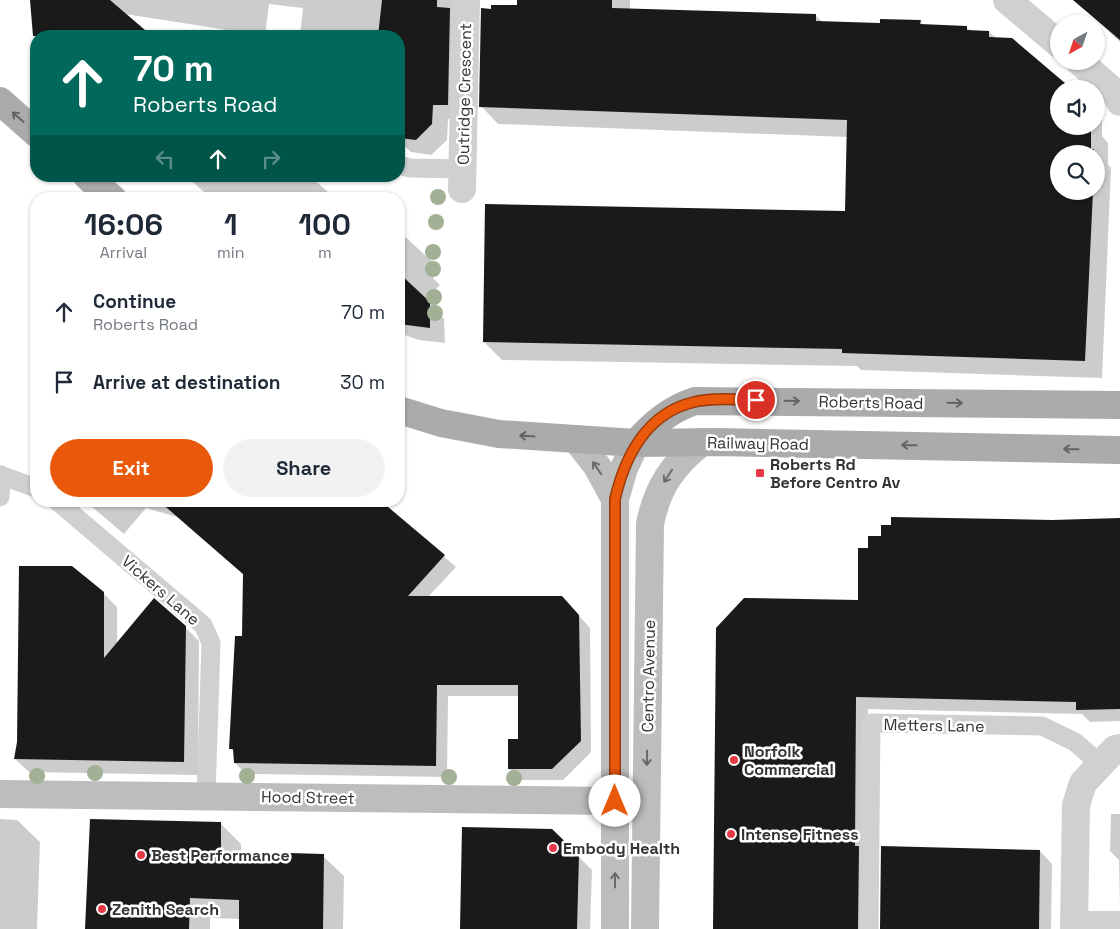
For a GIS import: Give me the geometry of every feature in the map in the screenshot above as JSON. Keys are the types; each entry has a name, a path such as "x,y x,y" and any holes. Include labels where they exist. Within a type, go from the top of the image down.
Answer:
{"main road":[{"path":"0,101 30,128"},
{"path":"94,182 105,192"},
{"name":"Roberts Road","path":"636,443 656,421 675,408 695,401 1120,405"},
{"name":"Railway Road","path":"405,412 441,424 499,434 636,443 702,442 1120,450"}],"street":[{"name":"Outridge Crescent","path":"463,179 466,0"},
{"path":"1018,3 1050,35"},
{"path":"1089,70 1114,92 1120,102"},
{"name":"Centro Avenue","path":"576,439 597,466 615,499"},
{"name":"Centro Avenue","path":"645,929 650,524 659,490 677,463 702,442"},
{"name":"Centro Avenue","path":"615,929 615,499 624,468 636,443"},
{"path":"1110,756 1083,783 1076,806 1074,927 1120,925"},
{"name":"Hood Street","path":"0,794 615,801"}],"lane":[{"path":"405,166 463,179"},
{"path":"0,497 1,475 30,486"},
{"name":"Vickers Lane","path":"64,507 203,625 211,643 206,796"},
{"name":"Metters Lane","path":"869,929 871,723 1042,726 1110,756"}],"building":[{"path":"30,0 110,0 145,30 32,30"},
{"path":"382,0 437,0 437,7 450,8 448,105 433,105 432,124 416,140 405,139 405,30 379,30"},
{"path":"517,0 612,0 612,8 816,14 816,21 880,23 880,19 921,20 920,24 967,26 967,30 989,31 989,37 1012,38 1061,80 1050,80 1050,135 1091,135 1091,145 1050,145 1050,200 1093,200 1085,361 842,353 842,349 483,342 485,204 845,211 847,120 479,107 481,8 491,9 491,5 517,5"},
{"path":"1073,0 1120,0 1120,40 1105,27 1105,15 1091,15"},
{"path":"405,279 430,302 430,328 405,325"},
{"path":"166,507 388,507 445,555 408,596 562,596 579,615 581,741 552,769 508,769 508,739 518,739 518,685 437,685 436,766 234,763 233,749 229,749 235,636 242,636 243,574"},
{"path":"891,517 1052,520 1120,518 1120,709 1076,710 1076,702 856,697 855,846 859,846 858,929 713,929 716,628 744,598 858,600 858,548 868,548 868,536 881,536 881,525 891,525"},
{"path":"19,566 72,566 104,592 104,658 154,598 186,626 184,762 14,759 17,742"},
{"path":"90,819 221,822 221,851 324,854 323,929 239,929 239,900 190,898 189,929 85,929"},
{"path":"462,827 552,829 579,855 577,929 460,929"},
{"path":"881,846 1040,850 1039,929 880,929"}],"place":[{"name":"Roberts Rd Before Centro Av","path":"760,473"},
{"name":"Norfolk Commercial","path":"734,760"},
{"name":"Intense Fitness","path":"731,834"},
{"name":"Embody Health","path":"553,848"},
{"name":"Best Performance","path":"141,855"},
{"name":"Zenith Search","path":"102,909"}],"route":[{"path":"615,801 615,499 624,468 636,443 656,421 675,408 695,401 756,400"}]}
